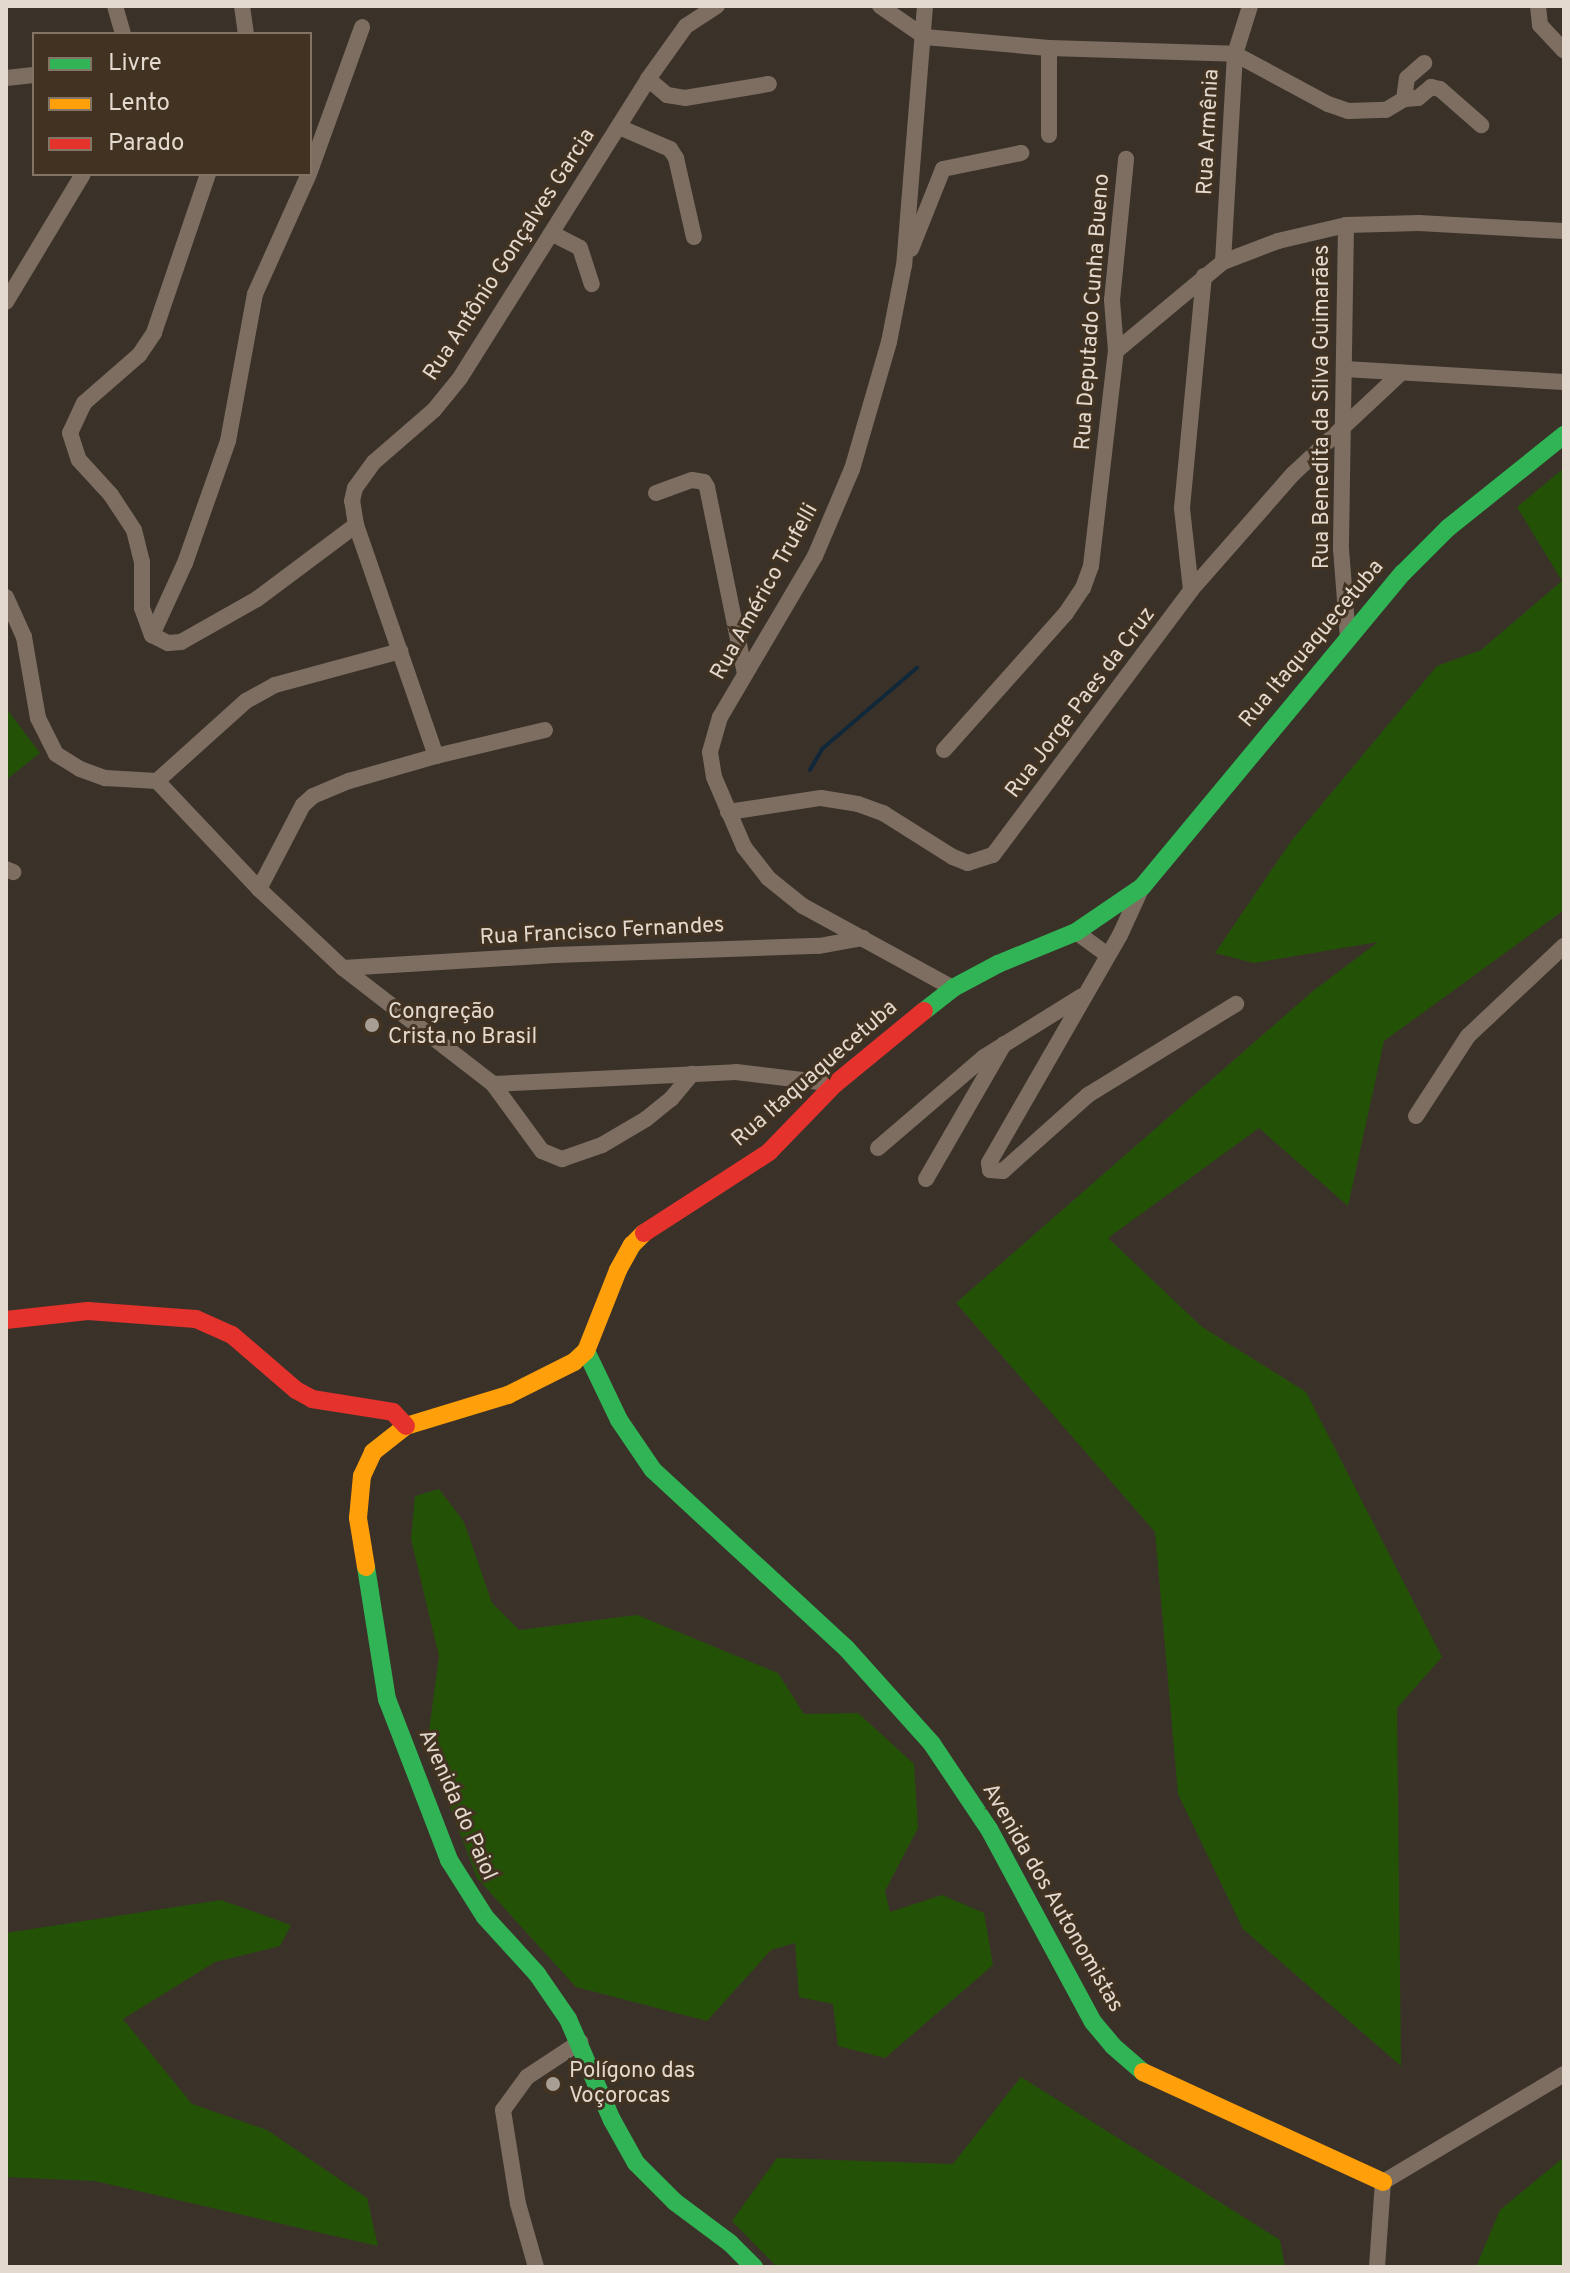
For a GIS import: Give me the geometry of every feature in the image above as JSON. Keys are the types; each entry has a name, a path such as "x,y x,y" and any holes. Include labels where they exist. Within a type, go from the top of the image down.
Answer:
{"street":[{"path":"115,6 122,32"},
{"path":"242,6 246,32"},
{"name":"Rua Antônio Gonçalves Garcia","path":"436,756 356,525 352,501 363,476 434,410 460,378 648,79 686,26 717,6"},
{"path":"880,6 925,37 1049,48 1235,54 1328,104 1348,111 1386,110 1404,99 1418,98 1431,87 1440,89 1481,125"},
{"name":"Rua Américo Trufelli","path":"925,6 925,37 904,265 889,342 852,469 833,521 720,717 710,752 714,777 744,847 782,891 953,988"},
{"name":"Rua Armênia","path":"1223,262 1232,162 1235,54 1250,6"},
{"path":"1538,6 1540,25 1564,51"},
{"path":"312,165 362,27"},
{"path":"1049,48 1049,135"},
{"path":"1404,99 1407,78 1424,63"},
{"path":"6,78 32,75"},
{"path":"648,79 667,95 685,98 769,84"},
{"path":"619,127 670,149 676,158 694,237"},
{"path":"904,265 939,173 950,167 1021,153"},
{"name":"Rua Deputado Cunha Bueno","path":"944,750 1066,613 1083,588 1096,543 1116,351 1112,300 1126,159"},
{"path":"6,302 82,176"},
{"path":"207,176 154,333 129,365 84,403 70,433 79,460 111,495 134,530 142,562 142,608 152,635 168,643 181,642 257,599 356,525"},
{"path":"152,635 185,563 228,441 255,294 308,176"},
{"path":"1116,351 1223,262 1278,241 1346,225 1419,223 1564,231"},
{"name":"Rua Benedita da Silva Guimarães","path":"1346,225 1341,549 1348,637"},
{"path":"553,234 580,248 592,284"},
{"path":"1191,590 1182,508 1204,276"},
{"path":"1345,369 1564,382"},
{"name":"Rua Jorge Paes da Cruz","path":"728,812 821,798 883,813 953,857 968,863 993,855 1191,590 1293,474 1401,373"},
{"name":"Rua Itaquaquecetuba","path":"586,1351 632,1245 672,1211 769,1152 835,1084 953,988 998,964 1076,932 1142,887 1403,573 1448,528 1564,435"},
{"path":"656,493 692,480 704,482 707,487 745,674"},
{"path":"6,597 24,637 38,718 56,754 80,769 105,778 157,781 259,889 343,968 493,1084 542,1151 562,1159 602,1145 646,1119 671,1099 692,1074"},
{"path":"157,781 246,701 275,685 400,651"},
{"path":"259,889 303,805 313,796 349,781 436,756 545,730"},
{"path":"1142,887 1108,955 989,1163 993,1172 1003,1171 1088,1095 1236,1004"},
{"path":"1076,932 1108,955"},
{"name":"Rua Francisco Fernandes","path":"343,968 555,955 819,946 863,938"},
{"path":"1416,1116 1468,1036 1564,946"},
{"path":"878,1148 1005,1043 1084,995"},
{"path":"926,1179 1005,1043"},
{"path":"493,1084 736,1072 835,1084"},
{"path":"6,1320 88,1311 196,1319 232,1335 296,1390 312,1399 393,1412 406,1426 508,1395 550,1376 586,1351"},
{"name":"Avenida dos Autonomistas","path":"586,1351 619,1420 653,1470 846,1648 932,1744 989,1829 1093,2022 1113,2046 1154,2076 1383,2182"},
{"name":"Avenida do Paiol","path":"406,1426 373,1452 357,1496 363,1560 387,1699 428,1810 464,1888 537,1974 580,2042 612,2120 636,2163 675,2202 730,2243 754,2267"},
{"path":"536,2267 518,2204 503,2110 527,2077 580,2042"},
{"path":"1377,2267 1383,2182 1564,2074"}],"green space":[{"path":"1564,468 1564,910 1384,1041 1348,1206 1259,1128 1108,1238 1202,1327 1306,1392 1442,1657 1397,1708 1401,2066 1243,1929 1178,1794 1155,1532 956,1303 1313,991 1378,942 1254,963 1215,953 1292,840 1437,666 1481,650 1562,581 1517,507"},
{"path":"6,708 40,753 7,779 6,778"},
{"path":"439,1489 464,1522 492,1603 519,1630 637,1615 778,1673 804,1714 858,1713 914,1764 918,1828 885,1891 890,1912 942,1895 984,1913 993,1965 885,2058 838,2046 833,2004 799,1997 795,1943 771,1950 707,2021 576,1987 477,1878 427,1746 439,1656 411,1539 415,1496"},
{"path":"221,1900 291,1925 280,1946 215,1962 123,2019 192,2104 267,2130 367,2198 378,2246 95,2181 6,2177 6,1933"},
{"path":"1021,2077 1280,2240 1285,2267 777,2267 732,2221 777,2158 953,2164"},
{"path":"1564,2157 1564,2267 1476,2267 1500,2210"}],"waterway":[{"path":"810,770 822,749 917,668"}],"traffic: fast":[{"path":"924,1011 953,988 998,964 1076,932 1142,887 1403,573 1448,528 1564,435"},
{"path":"586,1351 619,1420 653,1470 846,1648 932,1744 989,1829 1093,2022 1113,2046 1143,2072"},
{"path":"366,1567 387,1699 449,1860 485,1917 537,1974 568,2019 612,2120 636,2163 675,2202 730,2243 754,2267"}],"traffic: slow":[{"path":"366,1567 358,1518 362,1476 373,1452 406,1426 508,1395 574,1362 586,1351 618,1270 632,1245 644,1233"},
{"path":"1143,2072 1383,2182"}],"traffic: jam":[{"path":"644,1233 769,1152 835,1084 924,1011"},
{"path":"6,1320 88,1311 196,1319 232,1335 296,1390 312,1399 393,1412 406,1426"}],"place":[{"name":"Congreção Crista no Brasil","path":"372,1025"},
{"name":"Polígono das Voçorocas","path":"553,2084"}]}
